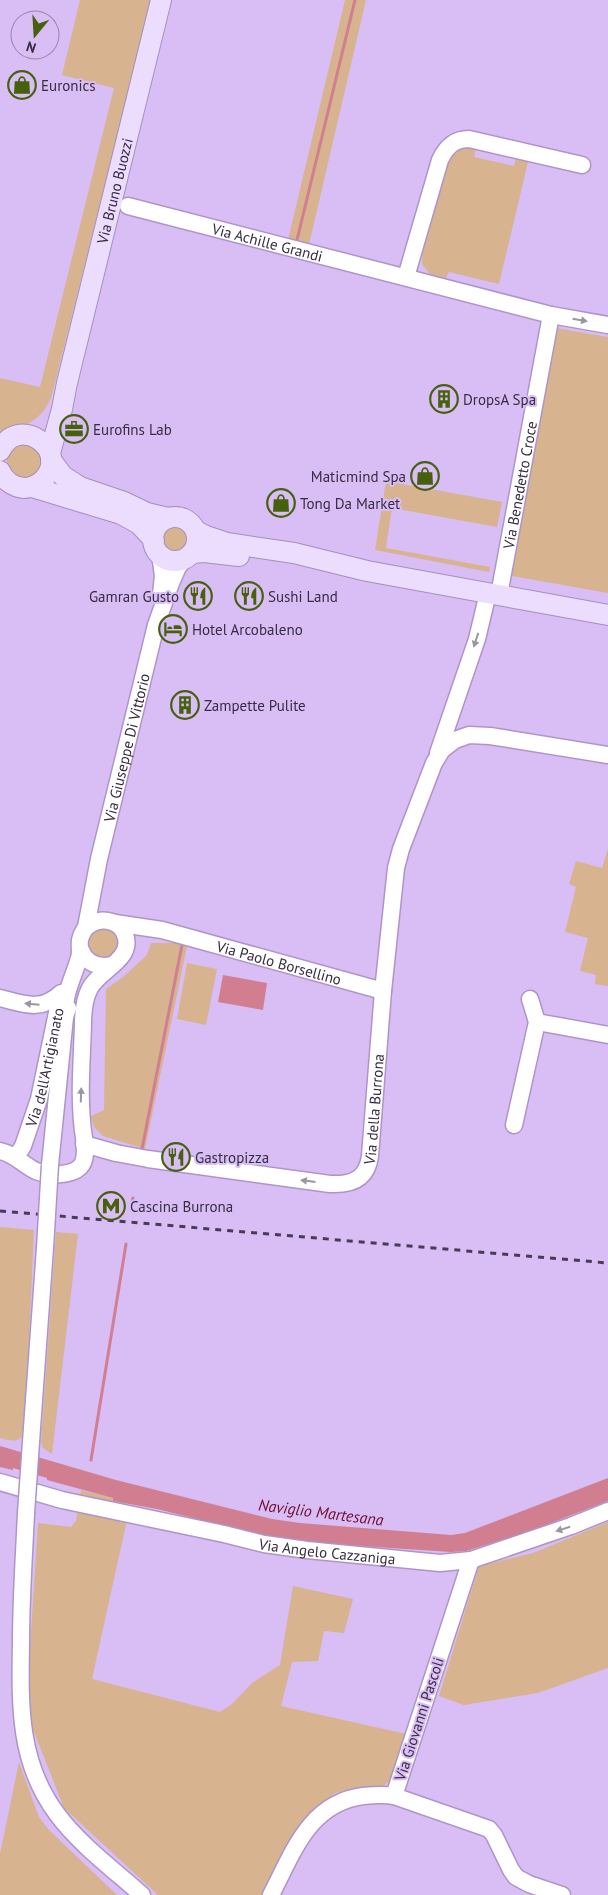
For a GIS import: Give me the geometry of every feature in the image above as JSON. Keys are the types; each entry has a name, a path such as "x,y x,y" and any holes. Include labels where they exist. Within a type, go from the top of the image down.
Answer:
{"main road":[{"name":"Via Bruno Buozzi","path":"32,487 44,479 50,470 50,456 67,383 161,0"},
{"name":"Via Bruno Buozzi","path":"2,446 16,436 24,435 40,424 50,413 67,383"},
{"path":"24,435 40,439 46,445 50,456 63,476 80,486 147,512 168,518 182,518 192,524 196,531 197,543 188,556"},
{"path":"0,472 12,484 20,487 32,487 121,514 139,524 164,558 173,560 200,552 292,564 367,571"},
{"path":"157,547 156,529 168,518"},
{"path":"196,531 227,543 294,553 367,571 608,615"}],"street":[{"path":"406,277 440,160 448,147 454,142 469,139 582,165"},
{"name":"Via Achille Grandi","path":"128,206 551,315 608,325"},
{"name":"Via Benedetto Croce","path":"494,594 551,315"},
{"name":"Via Giuseppe Di Vittorio","path":"157,547 163,576 160,611"},
{"name":"Via Giuseppe Di Vittorio","path":"86,927 99,858 160,611 178,567 188,556"},
{"name":"Via della Burrona","path":"84,1144 130,1156 330,1184 350,1184 362,1176 368,1168 383,991 397,864 494,594"},
{"path":"452,713 456,725 470,735"},
{"name":"Via della Burrona","path":"434,763 442,750 449,744 470,735 490,736 608,754"},
{"path":"65,1016 77,990 108,966 121,959 127,945 124,931 114,922 98,900 94,885"},
{"path":"108,966 90,962 84,957 80,938 86,927 100,920 114,922"},
{"name":"Via Paolo Borsellino","path":"114,922 174,933 383,991"},
{"name":"Via Paolo Borsellino","path":"127,945 151,933 174,933"},
{"path":"81,950 65,1000 50,1164 21,1595 20,1702 23,1735 28,1751 40,1784 58,1815 71,1830 142,1895"},
{"path":"0,1151 16,1157 37,1171 69,1173 78,1169 82,1164 84,1144 80,1106 84,1002 91,986 108,966"},
{"name":"Via dell'Artigianato","path":"16,1157 23,1146 39,1099 61,993 72,977"},
{"path":"0,998 37,1005 48,1003 61,993"},
{"path":"514,1125 537,1022 530,999"},
{"path":"537,1022 608,1035"},
{"name":"Via Angelo Cazzaniga","path":"0,1482 43,1495 286,1548 436,1562 471,1560 571,1526 608,1511"},
{"name":"Via Giovanni Pascoli","path":"471,1560 394,1796 489,1829 494,1835 510,1870 516,1877 529,1884 562,1895"},
{"path":"270,1895 306,1830 321,1813 337,1804 358,1797 394,1796"}],"shaded area":[{"path":"80,0 151,0 52,395 38,417 24,426 0,435 0,378 40,387 114,88 62,75"},
{"path":"345,0 366,0 308,249 288,240"},
{"path":"458,149 476,149 474,157 514,166 516,158 528,162 499,284 449,272 446,278 430,274 422,264 422,252 450,156"},
{"path":"556,328 608,337 608,593 512,576"},
{"path":"24,444 31,445 36,449 40,454 40,468 36,473 31,477 24,478 17,477 12,473 8,468 7,461 8,454 12,449 17,445"},
{"path":"386,481 502,502 497,527 392,508 386,548 490,567 489,572 375,550"},
{"path":"175,527 183,531 187,539 183,547 175,551 167,547 163,539 167,531"},
{"path":"608,849 608,986 595,984 596,975 580,971 588,938 565,932 576,887 569,884 576,861 602,868"},
{"path":"103,929 113,933 117,943 113,953 103,957 93,953 89,943 93,933"},
{"path":"151,943 176,943 187,946 145,1149 103,1136 94,1127 91,1116 104,1110 106,989 123,977 147,955"},
{"path":"187,963 217,969 206,1025 177,1019"},
{"path":"223,975 267,983 263,1010 218,1002"},
{"path":"0,1227 34,1230 25,1430 21,1438 16,1440 0,1438"},
{"path":"56,1232 78,1234 52,1454 43,1448 41,1442"},
{"path":"0,1446 116,1480 272,1519 300,1523 451,1535 465,1533 608,1478 608,1501 525,1533 466,1551 451,1552 299,1542 269,1537 157,1509 113,1501 113,1498 47,1480 47,1478 13,1468 13,1470 0,1467"},
{"path":"81,1490 113,1498 114,1501 127,1503 129,1511 92,1679 220,1712 232,1704 252,1683 280,1665 293,1586 353,1599 344,1633 324,1631 318,1661 292,1662 281,1706 406,1734 391,1780 379,1789 359,1787 335,1793 313,1809 262,1895 158,1895 64,1808 32,1727 27,1695 38,1523 71,1527 76,1521"},
{"path":"608,1522 608,1668 538,1693 464,1705 439,1696 479,1566 533,1553"},
{"path":"19,1762 39,1817 49,1830 117,1895 0,1895 0,1854"}],"waterway":[{"path":"297,240 355,0"},
{"path":"142,1149 182,945"},
{"path":"131,1206 133,1198"},
{"path":"91,1460 126,1244"}],"railway":[{"path":"0,1211 608,1263"}],"place":[{"name":"Euronics","path":"22,85"},
{"name":"DropsA Spa","path":"444,399"},
{"name":"Eurofins Lab","path":"74,429"},
{"name":"Maticmind Spa","path":"425,476"},
{"name":"Tong Da Market","path":"281,503"},
{"name":"Gamran Gusto","path":"198,596"},
{"name":"Sushi Land","path":"249,596"},
{"name":"Hotel Arcobaleno","path":"173,629"},
{"name":"Zampette Pulite","path":"185,705"},
{"name":"Gastropizza","path":"176,1157"},
{"name":"Cascina Burrona","path":"111,1206"}],"water label":[{"name":"Naviglio Martesana","path":"321,1512"}]}
